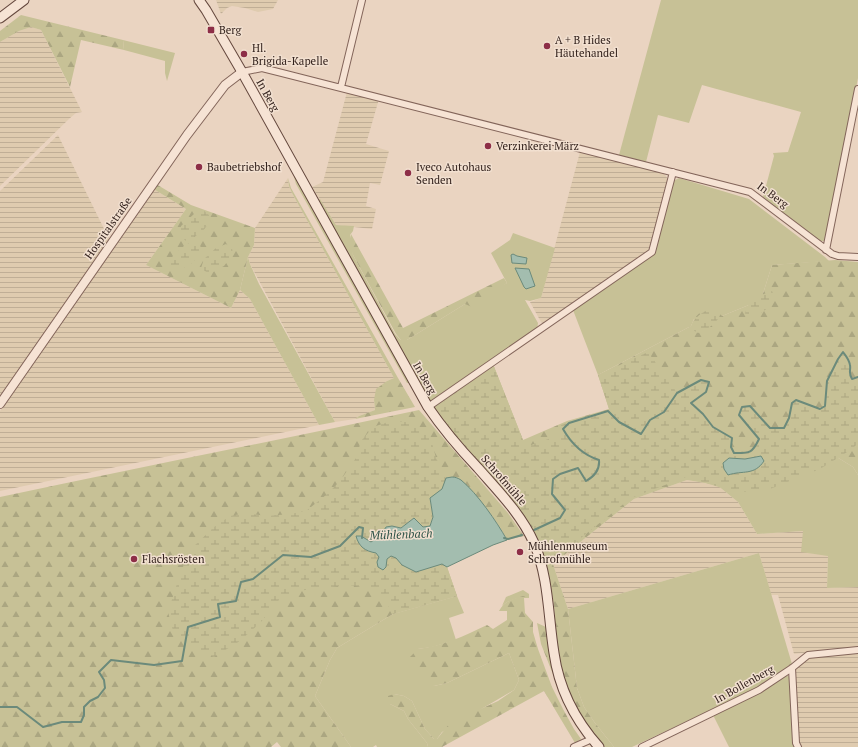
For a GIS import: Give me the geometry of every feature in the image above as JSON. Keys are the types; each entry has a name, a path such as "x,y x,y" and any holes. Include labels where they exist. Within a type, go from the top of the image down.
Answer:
{"main road":[{"path":"0,18 24,0"},
{"name":"In Berg","path":"199,0 242,72 428,407"},
{"name":"In Berg","path":"203,0 206,10"},
{"name":"Schrofmühle","path":"428,407 451,438 512,506 523,521 534,543 547,590 550,626 558,677 573,712 599,747"}],"street":[{"path":"341,87 362,0"},
{"name":"In Berg","path":"242,72 262,68 750,192 832,254 838,256 858,257"},
{"name":"Hospitalstraße","path":"0,404 187,135 225,85 242,72"},
{"path":"826,250 858,89"},
{"name":"In Berg","path":"428,407 652,252 673,172"},
{"name":"In Bollenberg","path":"642,747 759,690 792,668 808,655 858,650"},
{"path":"792,668 796,743 798,747"},
{"path":"574,747 592,739"}],"shaded area":[{"path":"216,0 278,0 273,9 258,12 232,6 227,8 221,14"},
{"path":"31,27 41,30 82,112 76,113 70,118 0,186 0,42 19,31"},
{"path":"347,92 379,99 366,144 389,151 380,185 370,183 366,206 376,209 372,229 336,225 312,187 323,182"},
{"path":"58,135 110,241 0,398 0,191"},
{"path":"580,152 663,173 669,181 650,251 544,323 541,322 530,302 541,298"},
{"path":"288,178 292,193 394,378 387,381 374,400 375,410 355,419 335,422 250,264 248,257 254,245 255,228"},
{"path":"152,188 186,209 146,265 231,308 240,290 250,299 319,425 0,491 0,411 114,247"},
{"path":"687,480 717,485 738,502 757,534 803,531 828,555 827,588 858,587 858,747 796,747 794,675 796,668 808,658 841,655 841,649 794,654 778,595 771,595 759,553 568,609 553,564 634,499"}],"green space":[{"path":"661,0 858,0 858,78 826,240 818,240 763,197 774,156 773,153 788,152 801,112 702,85 689,123 658,115 646,162 619,155"},
{"path":"21,15 123,40 124,50 81,40 70,87 41,30 31,27 19,31 0,42 0,31"},
{"path":"123,40 175,53 167,81 165,61 124,50"},
{"path":"296,176 410,383 407,383 296,184 294,177"},
{"path":"288,178 291,188 398,378 394,378 292,193"},
{"path":"679,178 749,199 829,261 772,265 761,300 722,316 694,319 691,326 598,375 573,310 654,254 673,181"},
{"path":"156,184 191,205 255,228 254,245 248,257 240,290 231,308 146,265 186,209 152,188"},
{"path":"320,199 336,225 354,226 350,235 353,255 395,334 401,340 407,340 465,304 507,283 491,253 510,240 513,233 555,248 541,298 530,301 525,300 538,323 537,330 429,402 317,201"},
{"path":"203,210 209,215 211,221 201,233 186,241 179,235 181,226 194,214"},
{"path":"351,234 403,328 504,278 507,283 472,307 465,304 407,340 401,340 396,334 353,255 349,243"},
{"path":"195,241 200,245 202,252 192,263 178,271 170,266 172,257 185,245"},
{"path":"226,244 232,248 233,254 224,266 209,274 201,268 204,259 216,248"},
{"path":"248,257 259,284 335,422 319,425 250,299 240,290"},
{"path":"835,260 858,262 858,475 853,467 796,432 717,485 687,480 634,499 553,564 568,609 577,688 584,707 614,747 603,747 573,705 563,681 556,640 552,592 546,565 536,540 515,504 437,414 434,406 493,364 523,440 567,421 609,409 598,375 691,326 699,313 705,309 713,307 722,316 761,300 772,265"},
{"path":"772,291 775,297 766,309 752,317 745,314 746,309 751,302 763,294"},
{"path":"718,307 721,313 712,325 698,333 691,329 692,324 697,317"},
{"path":"648,352 677,393 701,380 709,382 706,392 691,403 703,414 713,427 732,438 731,447 734,453 747,453 754,448 759,439 739,415 742,407 750,406 770,428 784,427 789,418 792,403 796,400 820,409 825,406 827,381 843,352 850,362 851,378 858,377 858,443 852,449 820,469 765,491 735,492 686,477 631,498 547,565 538,534 516,503 440,416 439,406 493,364 523,440 531,445 560,435 558,426 609,409 598,375","holes":["761,456 745,472 734,473 729,458 745,460"]},
{"path":"394,378 398,378 415,407 355,419 375,410 374,400 376,389"},
{"path":"419,410 508,513 524,536 507,540 486,508 459,479 393,526 447,567 457,596 393,614 337,648 330,660 315,696 351,747 281,747 277,742 271,747 0,747 0,497"},
{"path":"388,422 410,422 421,428 431,439 436,458 446,478 442,489 430,498 433,517 430,526 423,527 414,518 401,528 393,526 386,527 381,535 370,542 361,536 368,552 376,553 379,557 383,570 386,567 387,558 391,556 396,558 402,565 432,567 442,564 447,567 457,596 393,614 379,590 349,585 297,591 279,600 261,622 240,641 214,657 196,651 185,644 173,631 168,612 181,571 192,548 214,527 230,516 246,513 267,516 306,511 326,495 340,481 356,458 361,441 373,427"},
{"path":"796,432 853,467 858,475 858,587 827,588 828,556 801,552 803,531 757,534 738,502 717,485"},
{"path":"759,553 792,664 758,687 632,747 614,747 584,707 577,688 568,609"},
{"path":"523,590 529,594 529,598 515,599 502,606 506,597"},
{"path":"457,596 464,613 449,618 456,640 432,647 418,649 434,686 447,683 509,653 519,680 514,690 442,732 437,739 434,739 425,729 412,701 404,696 394,694 390,704 404,711 408,719 427,743 428,747 377,747 376,745 373,747 351,747 315,696 330,660 337,648 393,614"},
{"path":"523,596 529,598 524,598 525,613 533,622 533,632 552,687 574,729 581,739 575,743 544,691 442,747 428,747 427,743 408,719 404,711 390,704 388,696 394,694 404,696 412,701 425,729 434,739 437,739 450,723 498,701 514,690 519,680 509,653 447,683 434,686 426,683 413,668 410,657 418,649 445,643 487,625 493,629 507,620 507,611 499,611 503,605"},
{"path":"537,623 546,627 552,670 556,679 554,677 541,644"},
{"path":"786,675 790,677 796,747 729,747 713,715"}],"water":[{"path":"513,254 527,258 526,264 512,263 511,255"},
{"path":"515,268 529,269 535,286 526,289"},
{"path":"761,456 764,461 760,466 752,471 728,475 724,469 723,463 729,458 745,459"},
{"path":"452,477 461,480 474,492 507,540 447,567 442,564 416,572 402,565 396,558 391,556 387,559 386,567 383,570 378,567 377,562 379,557 376,553 363,548 356,536 361,536 371,542 381,535 386,527 392,526 401,528 414,518 423,527 430,526 433,517 430,498 442,489 446,478"}],"waterway":[{"name":"Mühlenbach","path":"534,530 560,518 565,510 552,494 553,479 560,474 578,468 586,481 594,475 599,467 599,460 583,452 566,434 563,429 569,423 608,411 619,422 641,434 650,420 664,412 677,393 701,380 709,382 706,392 691,403 703,414 713,427 732,438 731,447 734,453 747,453 754,448 759,439 739,415 742,407 750,406 770,428 784,428 789,418 792,403 796,400 820,409 825,406 827,381 843,352 850,363 850,373 852,379 858,377"},
{"name":"Mühlenbach","path":"0,707 17,707 43,727 62,722 81,722 84,715 84,707 90,701 98,697 105,688 104,680 99,672 111,660 154,665 182,661 188,627 220,617 218,604 236,601 241,582 253,579 283,555 311,557 340,546 359,527 363,528 362,538"},
{"name":"Mühlenbach","path":"504,538 508,539 522,535"}],"place":[{"name":"Berg","path":"211,30"},
{"name":"A + B Hides Häutehandel","path":"547,46"},
{"name":"Hl. Brigida-Kapelle","path":"244,54"},
{"name":"Verzinkerei März","path":"488,146"},
{"name":"Baubetriebshof","path":"199,167"},
{"name":"Iveco Autohaus Senden","path":"408,173"},
{"name":"Mühlenmuseum Schrofmühle","path":"520,552"},
{"name":"Flachsrösten","path":"134,559"}]}
